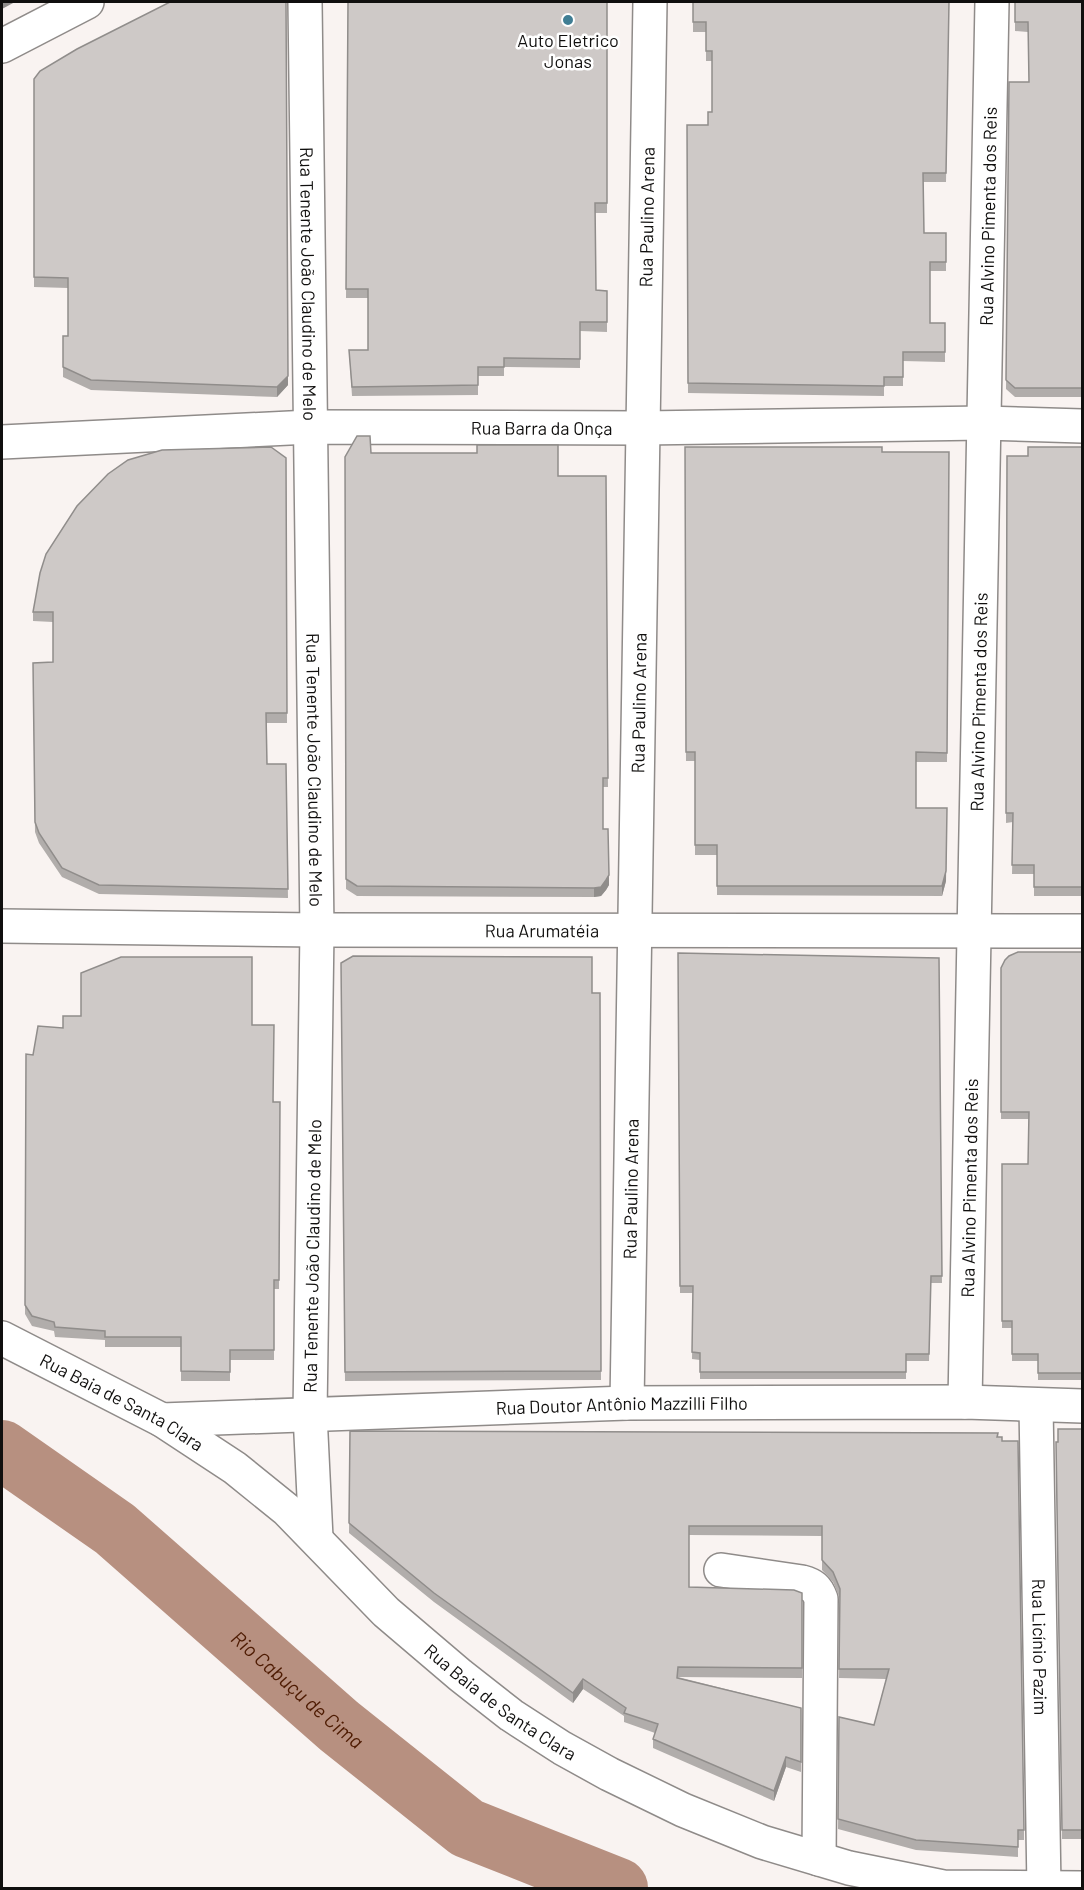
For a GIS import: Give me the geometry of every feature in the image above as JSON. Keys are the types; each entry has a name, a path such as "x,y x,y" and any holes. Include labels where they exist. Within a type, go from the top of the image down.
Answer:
{"street":[{"path":"2,46 87,2"},
{"name":"Rua Tenente João Claudino de Melo","path":"305,2 317,930 310,1414 316,1538"},
{"name":"Rua Paulino Arena","path":"627,1403 650,2"},
{"name":"Rua Alvino Pimenta dos Reis","path":"965,1402 992,2"},
{"name":"Rua Barra da Onça","path":"2,442 310,427 643,428 984,423 1083,426"},
{"name":"Rua Arumatéia","path":"2,926 317,930 1083,931"},
{"name":"Rua Baia de Santa Clara","path":"2,1338 162,1420 235,1468 287,1510 386,1612 511,1716 553,1743 609,1774 683,1810 762,1842 849,1868 943,1887 1083,1888"},
{"name":"Rua Doutor Antônio Mazzilli Filho","path":"162,1420 627,1403 965,1402 1083,1406"},
{"name":"Rua Licínio Pazim","path":"1036,1405 1044,1888"},
{"path":"721,1570 802,1582 812,1585 818,1591 821,1599 819,1859"}],"building":[{"path":"170,2 286,2 288,376 277,387 91,380 63,367 63,336 68,336 68,278 34,277 34,79 40,71 77,49"},
{"path":"348,2 607,2 607,203 595,203 596,290 607,291 607,322 580,322 580,359 504,358 504,367 478,367 478,385 352,387 349,350 368,350 368,289 346,289"},
{"path":"693,2 949,2 946,173 923,173 924,233 946,233 946,262 930,262 930,323 945,323 945,352 903,352 903,377 884,377 884,386 688,383 687,125 708,125 708,112 712,112 712,51 706,51 706,22 693,22"},
{"path":"1015,2 1083,2 1083,388 1015,388 1006,380 1009,82 1029,82 1028,22 1015,22"},
{"path":"357,436 370,436 371,453 477,453 477,445 558,445 558,476 606,476 608,778 603,778 603,829 608,829 609,875 601,887 357,886 346,879 345,457"},
{"path":"271,447 286,458 287,713 266,713 267,764 286,764 288,889 99,885 62,868 39,833 35,822 33,663 53,662 53,612 33,612 46,554 77,506 108,474 128,460 162,450"},
{"path":"685,447 882,447 882,452 949,452 947,753 916,752 916,808 947,808 946,871 942,886 717,886 717,845 695,845 695,752 686,752"},
{"path":"1028,447 1083,447 1083,887 1034,887 1034,865 1012,865 1013,813 1006,813 1007,456 1028,456"},
{"path":"1018,952 1083,952 1083,1373 1038,1373 1038,1354 1012,1354 1012,1321 1002,1321 1002,1164 1028,1164 1029,1112 1001,1112 1001,968 1009,956"},
{"path":"678,953 939,958 942,1276 931,1276 929,1354 906,1354 906,1372 700,1372 700,1353 692,1352 693,1286 680,1286"},
{"path":"353,956 592,957 592,993 600,993 601,1371 345,1372 341,963"},
{"path":"121,957 252,957 252,1025 274,1025 273,1102 280,1102 279,1280 274,1280 274,1350 230,1350 230,1372 181,1371 181,1337 105,1337 105,1331 55,1327 54,1322 32,1316 25,1305 26,1054 33,1055 38,1026 63,1028 63,1016 81,1016 81,973"},
{"path":"1058,1429 1083,1429 1083,1830 1062,1830 1056,1442 1058,1442"},
{"path":"350,1431 998,1433 997,1437 1002,1437 1002,1441 1018,1441 1024,1830 1018,1830 1018,1847 916,1840 838,1819 839,1717 874,1725 889,1669 839,1669 840,1589 833,1572 822,1560 822,1526 689,1526 689,1587 794,1590 802,1593 802,1668 678,1667 677,1678 801,1708 801,1762 786,1757 774,1791 653,1739 658,1724 624,1713 626,1708 583,1679 573,1693 434,1593 349,1523"}],"waterway":[{"name":"Rio Cabuçu de Cima","path":"2,1450 115,1529 339,1726 467,1828 618,1888"}],"place":[{"name":"Auto Eletrico Jonas","path":"568,20"}]}
